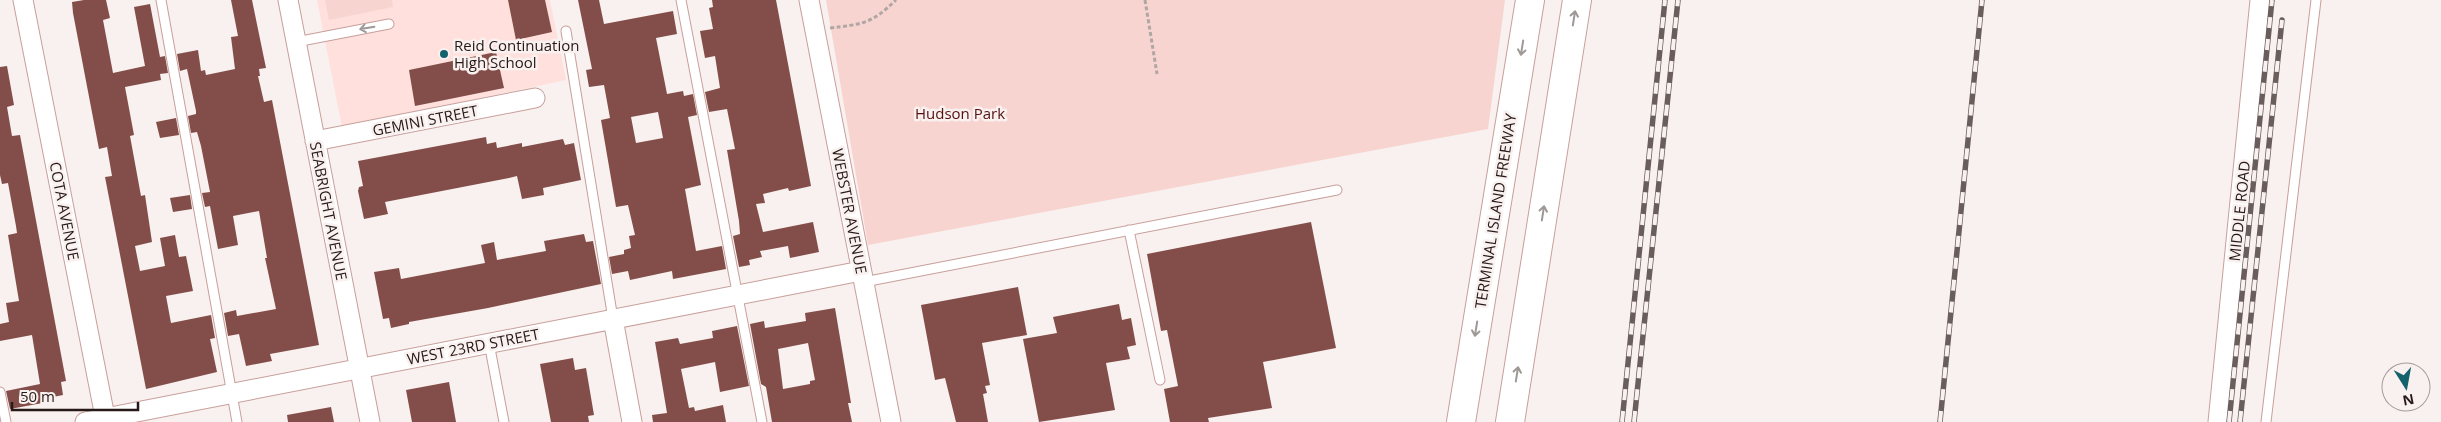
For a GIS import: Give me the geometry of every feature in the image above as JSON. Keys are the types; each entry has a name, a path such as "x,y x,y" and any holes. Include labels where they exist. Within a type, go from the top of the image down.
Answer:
{"highway":[{"name":"TERMINAL ISLAND FREEWAY","path":"1461,422 1530,0"},
{"path":"1510,422 1577,0"}],"street":[{"name":"COTA AVENUE","path":"23,0 106,420"},
{"name":"SEABRIGHT AVENUE","path":"288,0 370,422"},
{"name":"WEBSTER AVENUE","path":"809,0 891,422"},
{"name":"MIDDLE ROAD","path":"2218,422 2260,0"},
{"name":"GEMINI STREET","path":"315,141 535,98"},
{"name":"WEST 23RD STREET","path":"85,422 106,420 737,295 862,276"},
{"path":"613,319 632,422"}],"lane":[{"path":"161,0 237,422"},
{"path":"681,0 762,422"},
{"path":"2266,422 2316,0"},
{"path":"296,42 389,24"},
{"path":"566,31 613,319"},
{"path":"862,276 1129,230 1337,190"},
{"path":"1129,230 1160,380"},
{"path":"489,343 504,422"},
{"path":"0,392 6,422"}],"path":[{"path":"814,30 863,24 879,17 896,0"},
{"path":"1145,0 1157,74"}],"shaded area":[{"name":"Reid Continuation High School","path":"317,0 550,0 566,80 342,127"}],"green space":[{"path":"325,0 392,0 393,7 329,20"},
{"name":"Hudson Park","path":"826,0 1505,0 1488,129 868,245"}],"building":[{"path":"106,0 110,18 103,20 113,73 145,66 134,7 150,4 160,57 165,56 168,73 160,74 161,80 125,87 134,135 130,136 141,196 145,195 152,242 135,246 140,271 165,266 160,238 175,235 179,257 186,256 193,291 166,296 171,323 211,315 215,338 210,339 217,372 146,389 105,177 112,176 107,147 99,149 73,13 72,2"},
{"path":"231,0 252,0 266,68 259,69 260,76 258,76 264,102 272,100 319,345 270,354 272,361 246,366 239,334 228,336 224,313 236,310 237,316 276,309 265,258 267,258 259,211 233,216 238,245 218,249 210,206 205,207 202,193 210,192 201,146 197,132 191,133 188,116 196,114 196,111 187,69 180,71 177,54 198,50 201,71 205,70 206,75 235,69 231,37 238,36"},
{"path":"508,0 545,0 552,32 516,40"},
{"path":"578,0 599,0 604,24 673,11 677,34 656,38 667,94 683,91 684,96 693,94 697,115 688,117 701,185 685,189 696,251 722,246 726,269 673,279 672,271 630,280 628,271 612,274 609,257 624,254 624,250 631,248 629,236 635,235 628,205 616,207 601,120 610,118 604,85 589,87 586,70 592,69","holes":["658,112 663,138 636,143 631,117"]},
{"path":"712,0 776,0 811,186 789,191 788,188 763,194 765,203 756,204 763,232 813,222 819,252 790,258 788,246 760,251 762,257 749,260 750,265 739,267 733,236 740,234 739,221 727,150 735,149 727,109 709,112 705,92 720,88 715,56 705,58 700,31 713,29 709,8 713,7"},
{"path":"496,52 504,88 415,106 409,70"},
{"path":"7,66 14,105 7,107 12,136 20,135 66,381 61,382 63,395 53,397 47,400 48,402 10,409 6,391 40,384 32,335 0,341 0,324 9,322 6,303 19,301 8,235 17,233 16,226 8,183 2,184 0,175 0,67"},
{"path":"176,118 179,135 160,138 156,122"},
{"path":"486,137 487,144 496,142 497,148 522,143 522,147 563,139 565,145 574,143 581,180 543,188 544,195 522,199 517,176 385,202 388,214 364,219 358,191 359,187 363,186 358,161"},
{"path":"190,195 192,209 173,212 170,198"},
{"path":"1311,222 1336,348 1263,362 1272,408 1208,418 1209,422 1170,422 1164,389 1178,386 1167,330 1161,331 1147,254"},
{"path":"584,234 586,242 593,241 601,284 488,308 409,322 409,324 391,328 389,318 383,319 374,272 399,268 401,279 485,263 481,245 494,242 497,260 546,251 544,241"},
{"path":"1018,287 1027,335 982,343 990,385 985,386 987,393 983,394 988,422 956,422 945,378 935,380 921,305"},
{"path":"1119,304 1122,320 1131,318 1136,345 1127,347 1130,359 1106,363 1115,410 1039,422 1023,339 1057,333 1053,317"},
{"path":"835,308 851,403 848,403 852,422 772,422 766,387 761,384 750,324 764,321 765,328 806,321 805,313","holes":["808,343 815,380 810,381 810,384 783,389 778,349"]},
{"path":"737,326 749,386 720,392 715,362 681,369 689,408 694,407 695,411 723,405 726,422 653,422 652,415 667,413 655,342 678,338 680,344 713,338 712,331"},
{"path":"573,358 575,370 586,368 594,415 588,416 589,422 551,422 540,364"},
{"path":"449,382 456,422 412,422 406,390"},
{"path":"331,407 334,422 288,422 287,415"}],"railway":[{"path":"1622,422 1665,0"},
{"path":"1634,422 1678,0"},
{"path":"1940,422 1982,0"},
{"path":"2229,422 2272,0"},
{"path":"2240,422 2282,20"}],"place":[{"name":"Reid Continuation High School","path":"444,54"}]}
